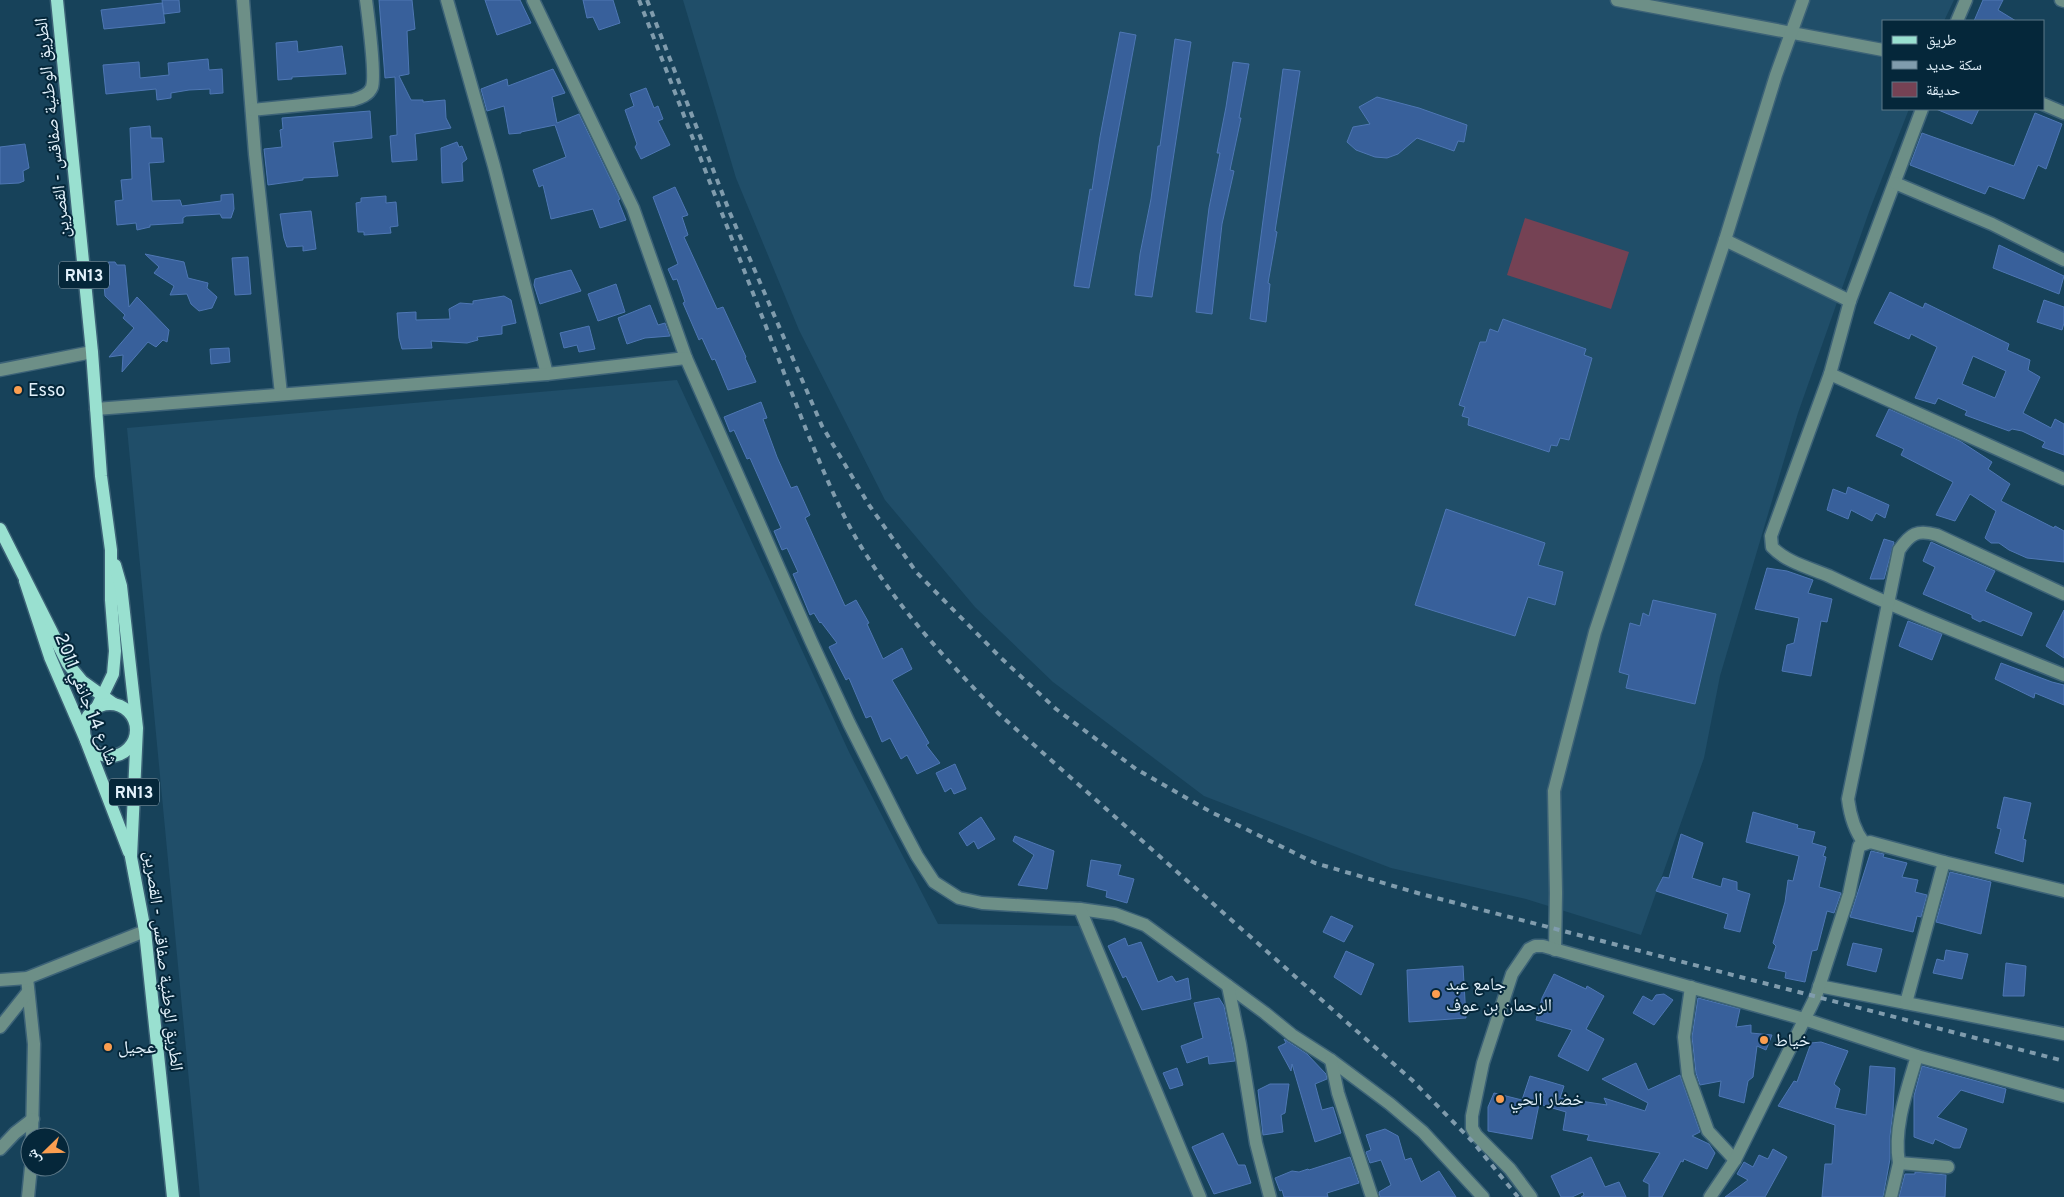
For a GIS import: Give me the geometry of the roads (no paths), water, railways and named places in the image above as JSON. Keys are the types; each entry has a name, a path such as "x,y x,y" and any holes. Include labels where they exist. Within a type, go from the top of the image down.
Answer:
{"main road":[{"name":"الطريق الوطنية صفاقس - القصرين","path":"57,0 111,550 111,600 115,650 113,674 100,702"},
{"name":"شارع 14 جانفي 2011","path":"0,529 68,664 100,702"},
{"name":"الطريق الوطنية صفاقس - القصرين","path":"111,550 121,586 137,728 131,857 145,931 173,1197"},
{"name":"شارع 14 جانفي 2011","path":"25,581 50,657 85,738 131,857"},
{"path":"100,702 122,706 130,712 137,728 136,736 127,750 111,757 95,752 85,738 85,721 100,702"}],"street":[{"path":"243,0 252,110 281,394"},
{"path":"252,110 352,100 368,93 372,87 372,66 366,0"},
{"path":"447,0 494,166 547,374"},
{"path":"533,0 633,208 686,358 849,723 917,856 934,882 959,898 982,903 1080,909 1115,914 1145,925 1292,1035 1331,1060 1390,1104 1423,1132 1483,1197"},
{"path":"1617,0 1882,50"},
{"path":"1555,950 1554,791 1595,632 1725,240 1776,75 1803,0"},
{"path":"1957,20 1966,0"},
{"path":"2044,104 2064,113"},
{"path":"1922,110 1850,301 1830,374 1771,536 1772,547 1780,556 1887,604 2064,675"},
{"path":"1895,183 1992,224 2064,260"},
{"path":"1725,240 1850,301"},
{"path":"0,370 92,352"},
{"path":"96,409 547,374 686,358"},
{"path":"1830,374 2064,480"},
{"path":"1864,843 1858,835 1850,814 1848,798 1899,550 1908,537 1925,531 1937,535 2064,594"},
{"path":"1710,1197 1735,1160 1819,986 1849,894 1859,846 1870,842 2064,891"},
{"path":"1906,1003 1944,862"},
{"path":"1080,909 1200,1197"},
{"path":"0,980 27,978 145,931"},
{"path":"1531,1197 1510,1169 1476,1135 1472,1128 1472,1116 1483,1063 1512,974 1529,949 1535,946 1543,946 1804,1019 1917,1056 2064,1096"},
{"path":"27,978 34,1044 33,1127"},
{"path":"1228,986 1240,1044 1256,1143 1270,1197"},
{"path":"1819,986 2064,1034"},
{"path":"1691,987 1684,1037 1688,1075 1708,1131 1735,1160"},
{"path":"0,1027 28,992"},
{"path":"1891,1197 1899,1163 1896,1145 1906,1091 1917,1056"},
{"path":"1331,1060 1338,1092 1372,1197"},
{"path":"0,1149 15,1132 33,1119"},
{"path":"1899,1163 1948,1167"},
{"path":"28,1197 30,1177"}],"railway":[{"path":"639,0 820,464 858,541 896,599 946,658 999,714 1412,1080 1472,1141 1518,1197"},
{"path":"647,0 730,213 822,426 869,505 917,573 1001,658 1056,709 1136,769 1211,812 1315,863 1421,894 2064,1061"}],"place":[{"name":"Esso","path":"18,390"},
{"name":"جامع عبد الرحمان بن عوف","path":"1436,994"},
{"name":"خياط","path":"1764,1040"},
{"name":"عجيل","path":"108,1047"},
{"name":"خضار الحي","path":"1500,1099"}]}
